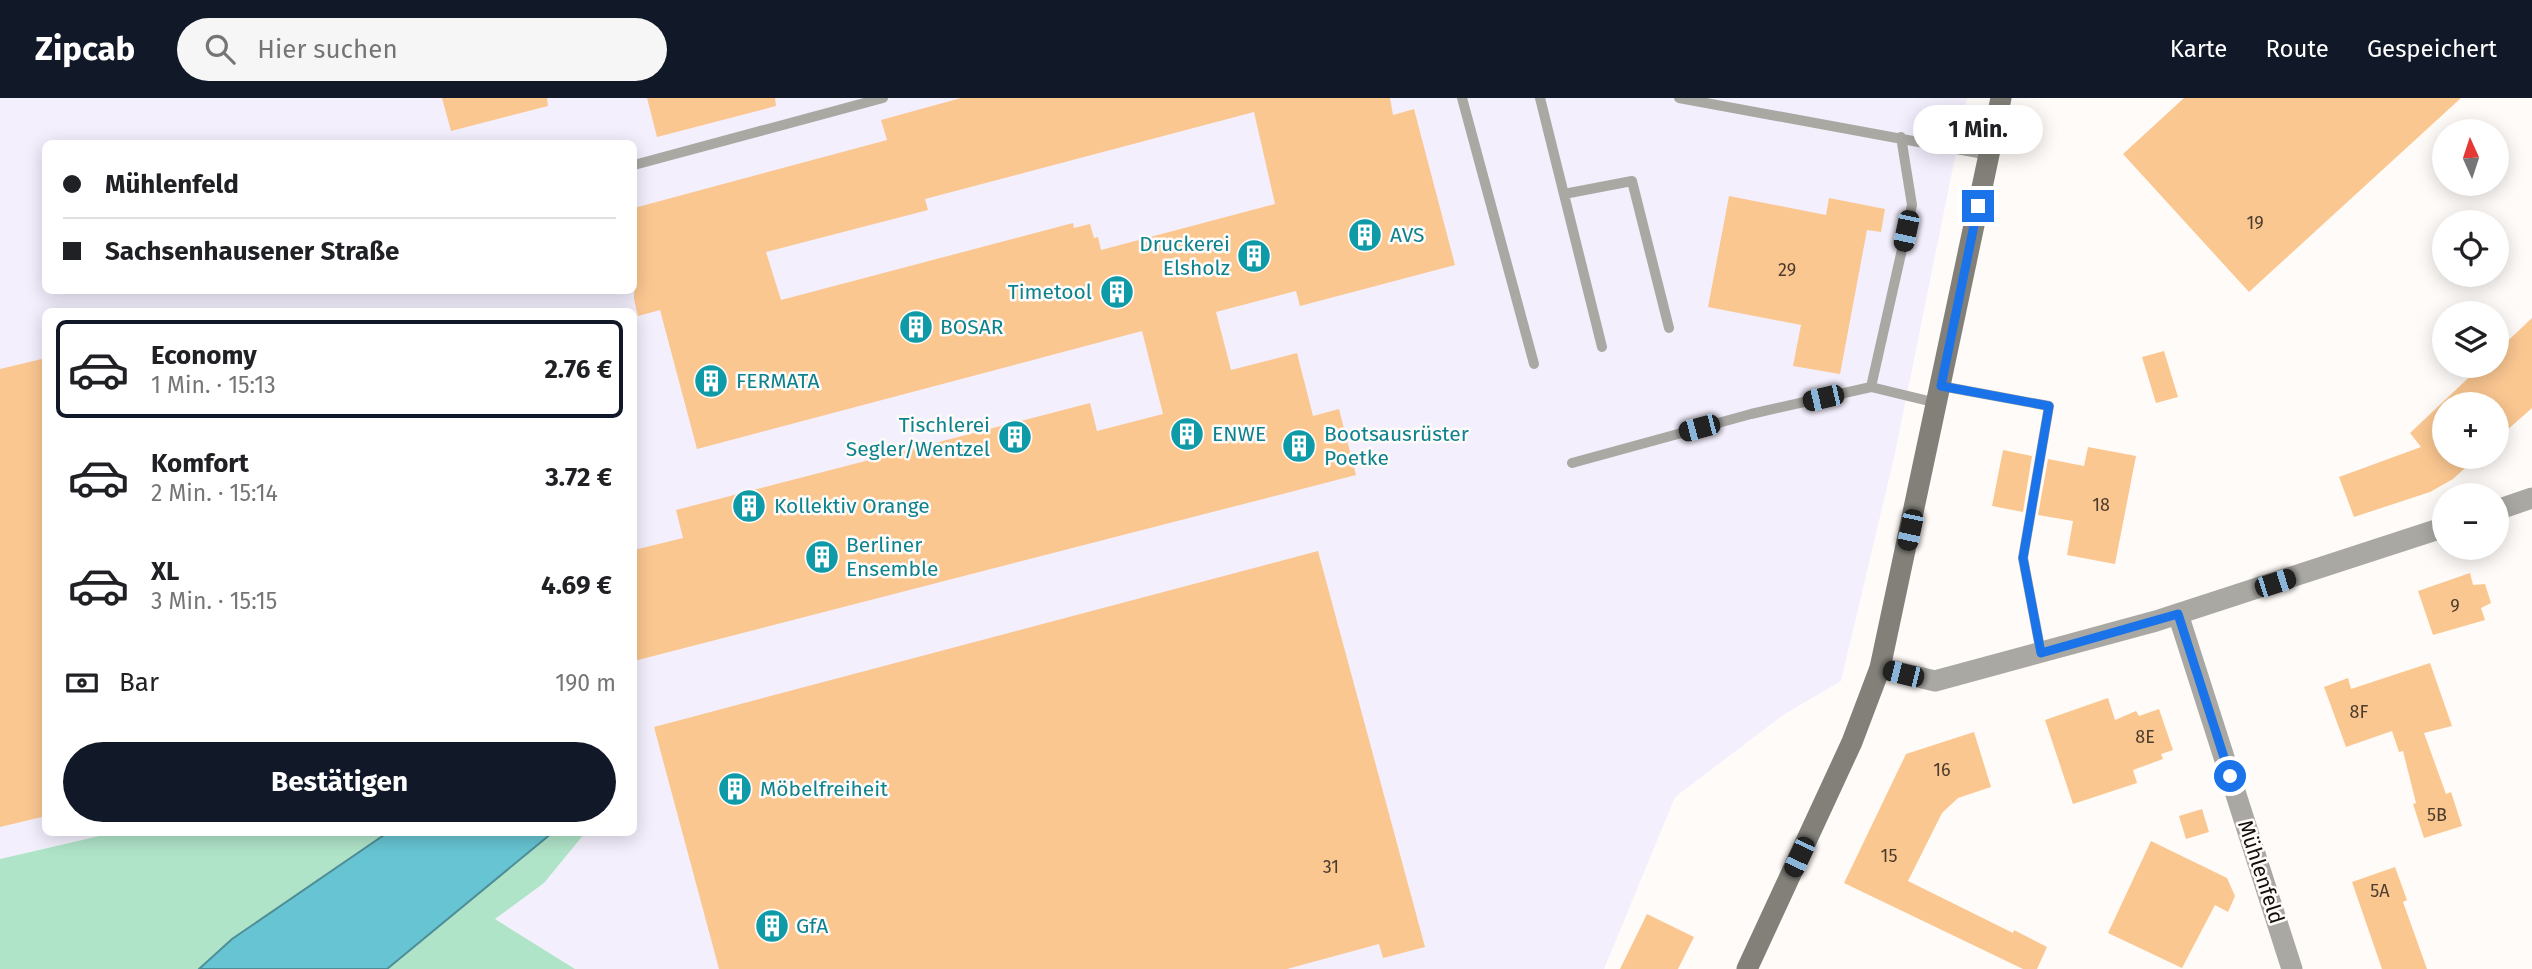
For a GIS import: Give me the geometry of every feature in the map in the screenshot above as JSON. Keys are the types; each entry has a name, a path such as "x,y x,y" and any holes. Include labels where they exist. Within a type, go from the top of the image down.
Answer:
{"main road":[{"path":"1747,969 1852,742 1880,668 2001,98"}],"street":[{"path":"2509,506 2532,498"},
{"path":"1880,668 1935,681 2178,614 2432,531"},
{"name":"Mühlenfeld","path":"2178,614 2292,969"}],"lane":[{"path":"637,164 883,98"},
{"path":"1462,98 1534,363"},
{"path":"1541,98 1602,347"},
{"path":"1679,98 1989,155"},
{"path":"1871,387 1912,205 1901,137"},
{"path":"1564,194 1632,181 1669,328"},
{"path":"1572,463 1751,414 1871,387 2049,406 2023,558 2041,653"}],"shaded area":[{"path":"0,98 1967,98 1895,453 1841,681 1783,715 1675,797 1604,969 575,969 494,919 544,883 583,836 637,836 637,308 42,308 42,836 99,836 0,859"}],"green space":[{"path":"99,836 383,836 232,939 199,969 0,969 0,859"},
{"path":"547,836 583,836 544,883 495,919 575,969 383,969"}],"water":[{"path":"383,836 548,836 387,969 199,969 232,939"}],"building":[{"path":"442,98 547,98 548,106 451,131"},
{"path":"647,98 775,98 776,106 657,137"},
{"path":"961,98 1390,98 1393,115 1414,109 1455,265 1300,306 1296,291 1216,312 1231,370 1297,353 1313,416 1339,409 1356,475 637,660 637,549 683,538 676,510 1090,403 1097,431 1163,414 1142,331 697,449 660,310 638,316 634,299 634,294 637,294 637,207 887,140 881,120","holes":["1254,112 1275,204 1101,250 1098,237 1094,238 1090,224 1074,228 1073,223 781,300 766,252 928,210 925,199"]},
{"path":"2184,98 2461,98 2438,119 2432,119 2432,125 2249,292 2123,154"},
{"path":"1729,196 1826,215 1829,198 1885,209 1881,232 1867,230 1840,374 1793,366 1801,325 1708,307"},
{"path":"2532,318 2532,408 2509,428 2509,392 2453,392 2468,378 2509,378 2509,340"},
{"path":"2164,351 2178,397 2156,403 2142,357"},
{"path":"42,359 42,817 0,827 0,369"},
{"path":"2432,412 2432,469 2464,469 2446,483 2432,483 2430,492 2354,517 2339,477 2421,447 2410,433"},
{"path":"2088,447 2136,456 2115,564 2067,555 2073,521 2038,515 2048,459 2084,466"},
{"path":"2003,450 2032,456 2023,512 1992,506"},
{"path":"1318,551 1425,947 1383,958 1379,944 1287,969 719,969 654,727"},
{"path":"2470,573 2473,585 2485,584 2491,603 2481,608 2485,620 2433,635 2418,591"},
{"path":"2430,663 2452,726 2424,733 2446,794 2451,792 2462,826 2424,838 2413,804 2416,803 2403,751 2399,752 2392,731 2346,747 2324,687 2348,678 2351,689"},
{"path":"2108,698 2115,720 2136,711 2139,716 2159,709 2173,750 2161,754 2163,759 2133,770 2137,783 2073,804 2045,720"},
{"path":"1974,732 1991,787 1958,798 1942,813 1908,881 2047,947 2037,969 2023,969 1844,883 1906,754"},
{"path":"2202,809 2209,832 2186,839 2179,816"},
{"path":"2151,841 2227,878 2235,896 2228,912 2215,905 2182,968 2108,933"},
{"path":"2395,867 2407,900 2403,902 2427,969 2382,969 2352,882"},
{"path":"1647,914 1694,937 1678,969 1620,969"}],"place":[{"name":"AVS","path":"1365,235"},
{"name":"Druckerei Elsholz","path":"1254,256"},
{"name":"Timetool","path":"1117,292"},
{"name":"BOSAR","path":"916,327"},
{"name":"FERMATA","path":"711,381"},
{"name":"ENWE","path":"1187,434"},
{"name":"Tischlerei Segler/Wentzel","path":"1015,437"},
{"name":"Bootsausrüster Poetke","path":"1299,446"},
{"name":"Kollektiv Orange","path":"749,506"},
{"name":"Berliner Ensemble","path":"822,557"},
{"name":"Möbelfreiheit","path":"735,789"},
{"name":"GfA","path":"772,926"}],"route":[{"path":"1978,206 1941,386 2049,406 2023,558 2041,653 2178,614 2230,776"}]}
